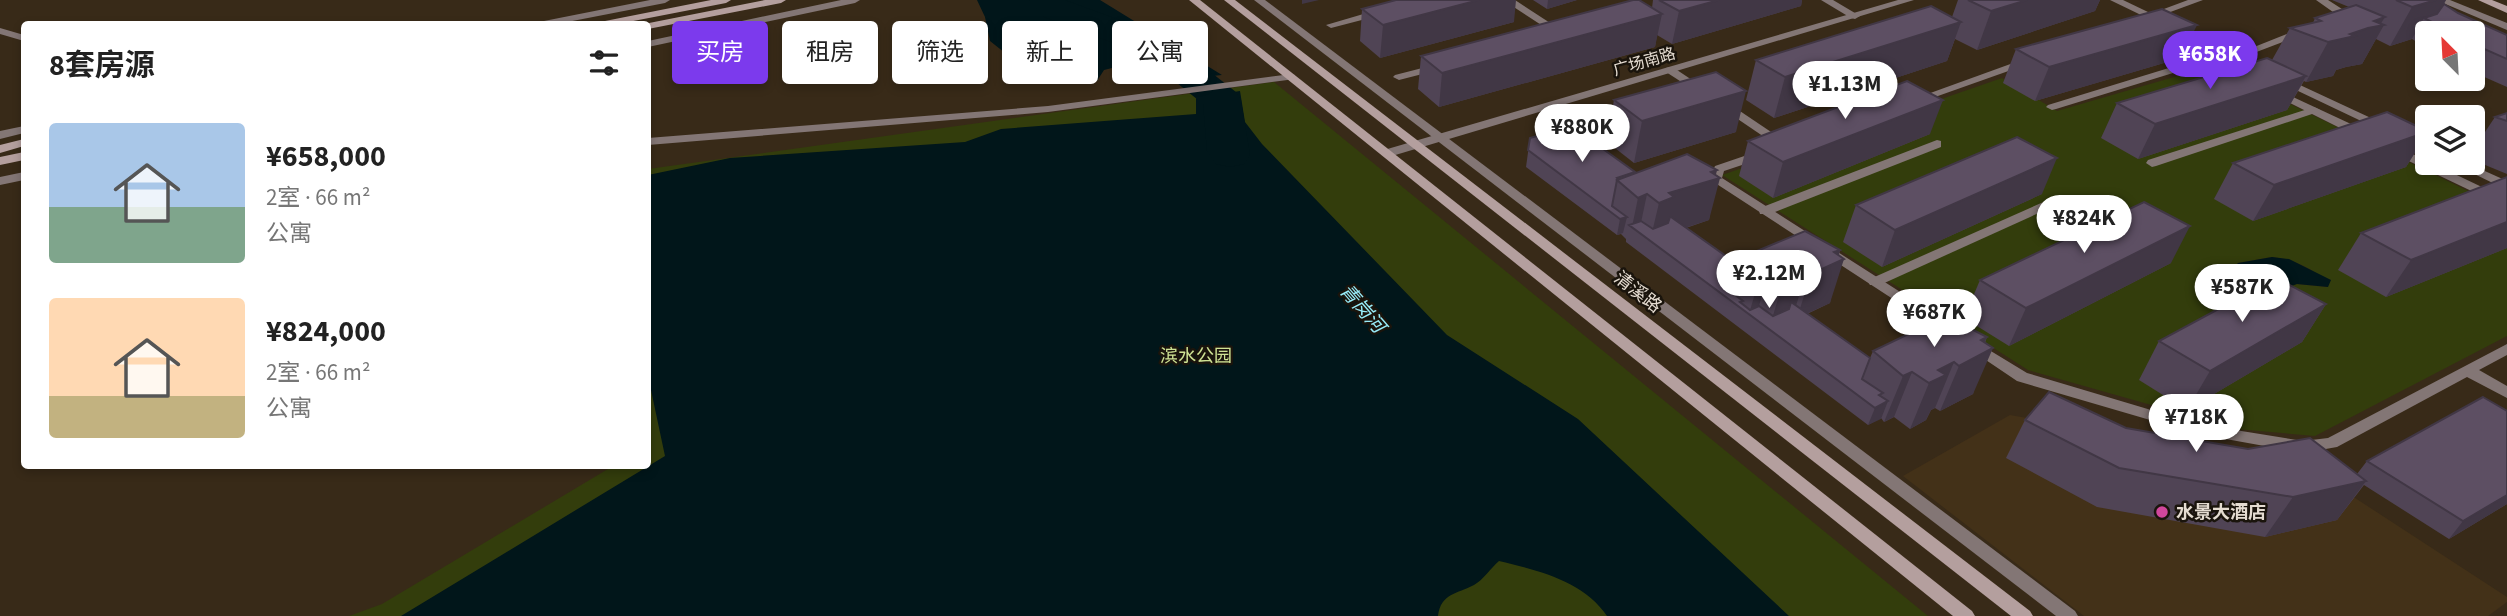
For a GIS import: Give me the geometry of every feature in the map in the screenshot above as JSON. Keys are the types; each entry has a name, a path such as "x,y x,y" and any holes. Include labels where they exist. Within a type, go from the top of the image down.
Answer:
{"main road":[{"path":"620,21 726,0"},
{"path":"651,25 781,0"},
{"path":"1194,0 1966,616"},
{"name":"清溪路","path":"1229,0 2024,616"},
{"path":"2483,0 2507,9"},
{"path":"0,149 21,145"},
{"path":"0,161 21,157"}],"street":[{"path":"559,21 665,0"},
{"path":"651,43 855,0"},
{"path":"1259,0 2069,616"},
{"path":"1508,0 1561,33"},
{"path":"1826,0 1855,16"},
{"name":"广场南路","path":"1388,153 1909,0"},
{"path":"2115,0 2415,142"},
{"path":"2149,16 2198,0"},
{"path":"2234,57 2336,19 2338,11 2321,0"},
{"path":"2441,0 2507,27"},
{"path":"1331,25 1392,9"},
{"path":"1547,36 1574,29"},
{"path":"0,31 21,37"},
{"path":"2151,33 2507,204"},
{"path":"1905,104 2037,58"},
{"path":"2052,107 2208,59"},
{"path":"1399,77 1453,62"},
{"path":"1670,70 1792,143 1720,169 1715,179 2022,377 2198,429 2303,447 2331,443 2507,349"},
{"path":"651,142 1048,109 1291,76"},
{"path":"2152,163 2314,110"},
{"path":"0,135 21,131"},
{"path":"1765,211 1937,144"},
{"path":"2484,175 2507,186"},
{"path":"0,181 21,177"},
{"path":"1875,282 2048,204"},
{"path":"2467,370 2507,393"}],"shaded area":[{"name":"水景大酒店","path":"2010,415 2306,466 2507,597 2507,602 2488,616 2084,616 1903,476"}],"green space":[{"path":"2212,66 2415,165 2415,175 2435,175 2507,210 2507,336 2315,436 2236,429 2028,370 1722,175 2002,78 2057,111","holes":["2272,257 2296,263 2318,275 2327,287 2297,284 2244,295 2242,287 2222,282 2238,263"]},
{"name":"滨水公园","path":"1274,82 1928,616 349,616 382,604 608,469 651,469 651,169"}],"water":[{"path":"977,0 1100,0 1134,21 1112,21 1112,68 1104,70 1098,79 1098,21 1002,21 1002,51 990,41 988,21"},
{"path":"1208,66 1222,75 1208,76"},
{"name":"滨水公园","path":"1240,91 1245,122 1262,144 1447,335 1578,419 1789,616 1607,616 1586,594 1573,586 1544,573 1499,561 1477,583 1446,598 1438,616 401,616 644,469 651,469 651,464 665,456 651,390 651,174 730,158 965,142 1001,129 1196,114 1196,98"},
{"path":"2272,257 2289,259 2331,280 2328,287 2297,284 2247,302 2242,287 2232,286 2217,277 2220,271 2232,270 2238,263"}],"building":[{"path":"1396,0 1479,0 1383,25 1362,9"},
{"path":"1639,0 1662,14 1442,73 1421,56"},
{"path":"1659,0 1719,0 1679,11"},
{"path":"1968,0 2027,0 1991,11"},
{"path":"2396,0 2436,0 2412,7"},
{"path":"2444,4 2476,21 2430,21 2424,18 2437,14"},
{"path":"2356,5 2385,17 2374,21 2384,25 2350,34 2355,36 2328,42 2290,28 2321,21 2315,18"},
{"path":"1931,6 1961,22 1785,77 1756,60"},
{"path":"2162,9 2197,25 2049,67 2016,49"},
{"path":"2485,25 2507,35 2507,59 2485,49"},
{"path":"2267,58 2306,76 2155,124 2117,103"},
{"path":"1716,72 1746,91 1642,121 1614,100"},
{"path":"1907,81 1943,100 1783,162 1748,141"},
{"path":"2387,112 2415,125 2415,136 2274,185 2233,163"},
{"path":"2507,113 2507,121 2495,117"},
{"path":"1571,126 1635,172 1617,178 1612,206 1627,217 1620,219 1528,150 1530,138"},
{"path":"2017,137 2057,158 1895,230 1856,205"},
{"path":"1687,154 1717,170 1711,172 1720,178 1669,193 1674,197 1659,203 1647,194 1638,198 1617,180"},
{"path":"2507,177 2507,222 2411,260 2361,233"},
{"path":"2144,202 2190,226 2026,308 1980,280"},
{"path":"1670,217 1733,261 1726,288 1750,310 1759,306 1773,316 1789,309 1791,302 1870,358 1862,379 1883,393 1879,395 1888,401 1875,408 1629,225 1641,221 1653,229 1668,223"},
{"path":"1805,231 1840,250 1834,252 1844,259 1811,274 1807,271 1792,277 1798,281 1781,289 1767,279 1758,283 1733,261"},
{"path":"2276,278 2326,304 2210,371 2159,341"},
{"path":"1946,316 1987,337 1981,340 1993,348 1959,366 1954,362 1938,370 1946,375 1929,383 1912,372 1903,376 1873,351"},
{"path":"2049,392 2126,428 2248,449 2310,438 2366,481 2293,497 2119,468 2025,420"},
{"path":"2483,397 2507,411 2507,495 2463,521 2367,461"}],"waterway":[{"name":"青岗河","path":"1046,0 1056,10 1153,45 1222,100 1227,151 1230,155"}],"place":[{"name":"水景大酒店","path":"2162,512"}]}
